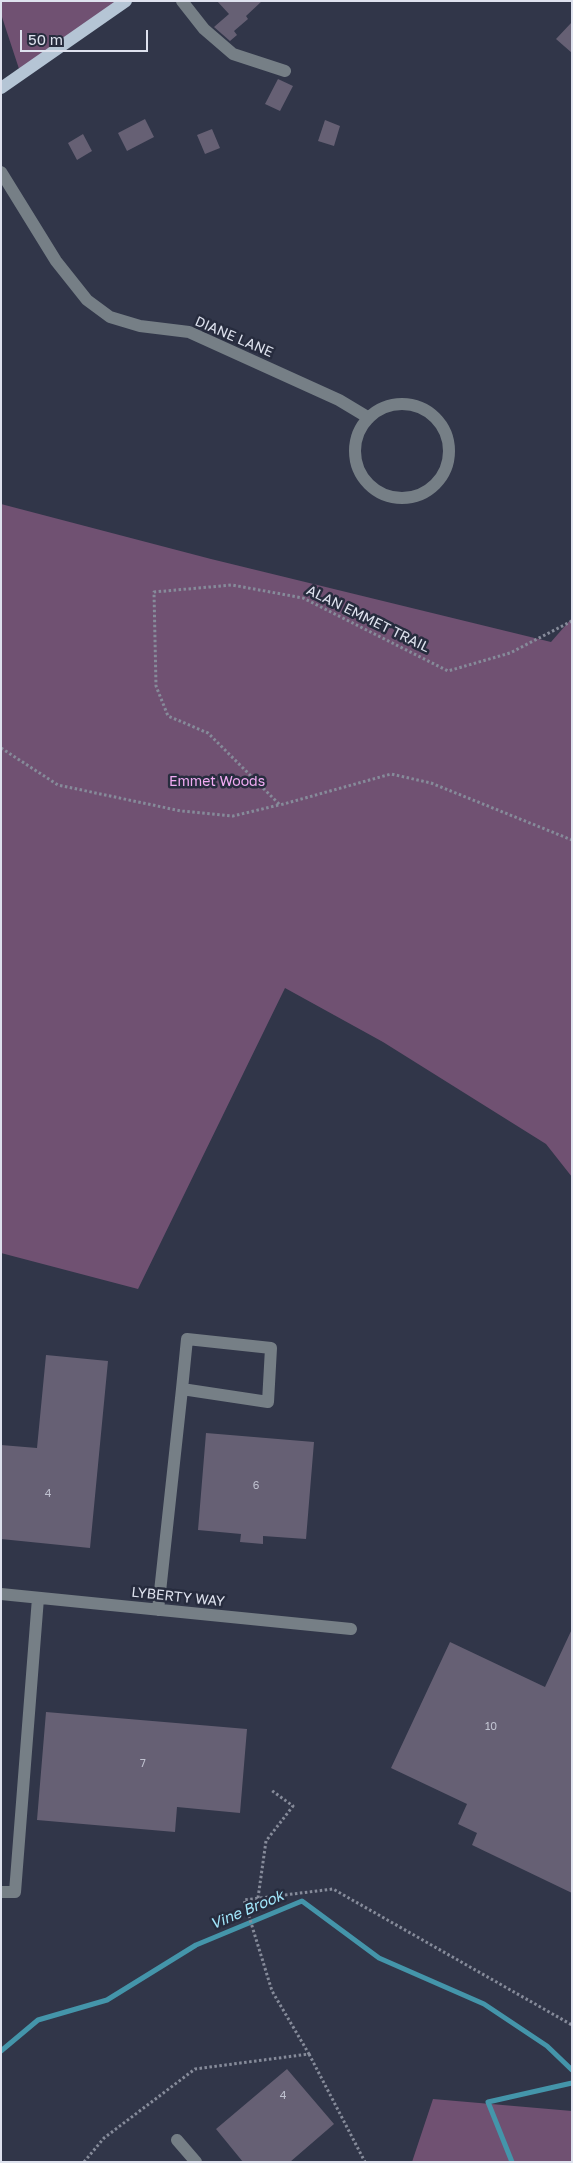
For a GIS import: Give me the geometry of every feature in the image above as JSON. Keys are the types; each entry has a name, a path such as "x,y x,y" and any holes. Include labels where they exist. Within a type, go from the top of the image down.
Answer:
{"main road":[{"path":"1,88 126,1"}],"street":[{"path":"182,1 204,29 233,54 285,71"},
{"name":"DIANE LANE","path":"1,172 56,261 87,300 110,317 140,326 189,332 339,400 368,418"},
{"path":"405,403 420,407 433,415 443,426 449,448 445,470 437,483 425,492 410,497 395,497 380,492 367,482 358,469 355,453 356,437 368,418 375,411 390,404 405,403"},
{"path":"158,1610 182,1389 188,1339 271,1348 268,1402 182,1389"},
{"name":"LYBERTY WAY","path":"1,1594 351,1629"},
{"path":"1,1892 15,1892 38,1598"},
{"path":"177,2140 196,2162"}],"path":[{"name":"ALAN EMMET TRAIL","path":"280,804 208,733 168,716 156,686 154,592 232,585 303,598 448,671 510,653 572,621"},
{"path":"1,748 58,785 181,811 233,816 391,774 431,783 572,840"},
{"path":"258,1898 266,1841 293,1806 271,1790"},
{"path":"365,2162 310,2054 272,1991 244,1900 333,1889 572,2025"},
{"path":"84,2162 104,2138 195,2069 310,2054"}],"green space":[{"path":"1,1 125,1 22,78 1,14"},
{"name":"Emmet Woods","path":"1,504 211,559 551,642 572,618 572,1177 546,1144 383,1042 285,988 138,1289 1,1253"},
{"path":"433,2099 572,2111 572,2162 412,2162"}],"building":[{"path":"217,1 262,1 246,16 248,19 234,31 237,35 230,41 214,27 229,14"},
{"path":"572,22 572,53 556,39"},
{"path":"278,79 293,86 280,111 265,104"},
{"path":"145,119 154,137 127,151 118,133"},
{"path":"325,120 340,126 334,146 318,141"},
{"path":"212,129 220,148 205,154 197,135"},
{"path":"83,134 92,151 77,160 68,143"},
{"path":"46,1355 108,1361 90,1548 1,1539 1,1445 37,1448"},
{"path":"206,1433 314,1442 306,1539 263,1536 263,1544 240,1542 241,1534 198,1530"},
{"path":"572,1629 572,1893 472,1845 477,1833 458,1824 467,1804 391,1768 450,1642 545,1687"},
{"path":"46,1712 247,1729 240,1813 177,1807 175,1832 37,1820"},
{"path":"287,2069 334,2124 290,2162 243,2162 216,2129"}],"waterway":[{"name":"Vine Brook","path":"1,2051 38,2020 107,2000 196,1945 302,1901 379,1958 484,2004 547,2046 572,2070"},
{"name":"Vine Brook","path":"512,2162 488,2102 572,2083"}]}
